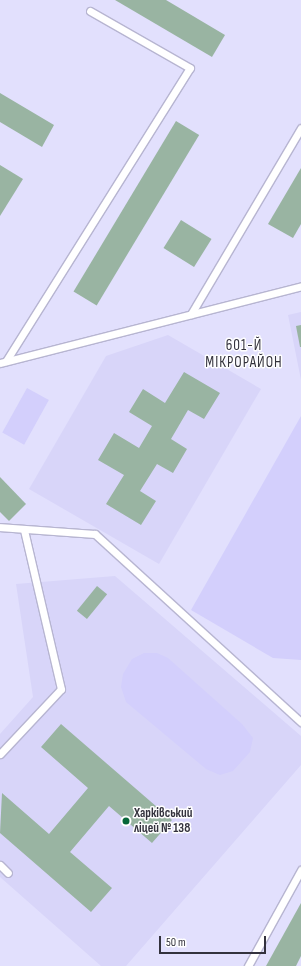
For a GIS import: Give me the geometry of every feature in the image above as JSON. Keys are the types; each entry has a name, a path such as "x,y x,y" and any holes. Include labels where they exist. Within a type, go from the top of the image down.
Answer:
{"lane":[{"path":"3,362 190,68 90,11"},
{"path":"191,314 301,128"},
{"path":"3,362 301,286"},
{"path":"0,527 24,530 94,534 301,722"},
{"path":"0,754 61,689 24,530"},
{"path":"0,865 8,873"},
{"path":"248,966 301,870"}],"shaded area":[{"path":"301,312 301,380 288,315"},
{"path":"168,335 261,389 159,564 29,489 106,356"},
{"path":"27,388 49,400 24,445 2,433"},
{"path":"301,416 301,660 273,658 191,610"},
{"name":"Харківський ліцей № 138","path":"115,576 301,736 301,765 126,966 101,966 0,877 0,734 33,697 16,584"},
{"path":"144,653 157,653 168,658 242,724 253,738 250,752 233,771 220,775 206,769 126,702 121,687 123,674 132,659"}],"building":[{"path":"115,0 166,0 225,35 212,57"},
{"path":"0,93 54,125 42,147 0,122"},
{"path":"176,121 199,135 97,305 74,292"},
{"path":"0,165 23,179 0,216"},
{"path":"301,168 301,224 293,238 268,224"},
{"path":"181,220 212,239 194,267 164,248"},
{"path":"301,325 301,347 300,347 296,326"},
{"path":"184,372 220,393 204,419 188,410 171,439 187,449 173,473 157,464 140,491 156,501 141,525 106,504 124,475 98,460 114,433 139,448 152,426 129,412 143,389 165,403"},
{"path":"0,477 26,504 9,521 0,512"},
{"path":"97,586 107,594 87,619 77,611"},
{"path":"61,724 172,820 152,843 109,806 70,852 112,888 91,912 0,833 2,793 49,834 88,788 41,747"},
{"path":"301,903 301,956 296,966 266,966"}],"place":[{"name":"Харківський ліцей № 138","path":"126,821"}],"district":[{"name":"601-Й МІКРОРАЙОН","path":"244,354"}]}
